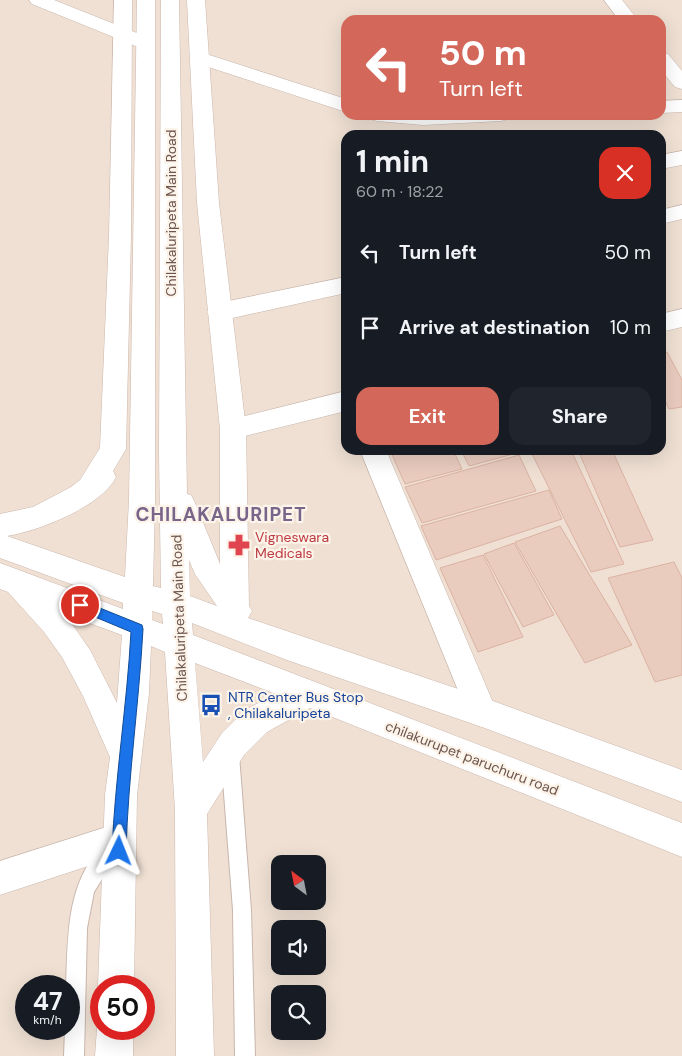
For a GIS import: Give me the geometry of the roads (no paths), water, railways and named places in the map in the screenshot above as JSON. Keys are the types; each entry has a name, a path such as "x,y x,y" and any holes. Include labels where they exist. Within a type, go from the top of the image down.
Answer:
{"street":[{"path":"38,0 145,43"},
{"path":"89,489 113,449 120,236 123,0"},
{"name":"Chilakaluripeta Main Road","path":"116,975 119,836 125,754 134,693 142,500 146,0"},
{"name":"Chilakaluripeta Main Road","path":"170,0 173,483 178,644 191,810 195,1056"},
{"path":"196,0 208,203 233,429 235,609"},
{"path":"613,0 625,15"},
{"path":"200,58 341,104"},
{"path":"666,64 682,83"},
{"path":"666,107 682,106"},
{"path":"666,161 682,158"},
{"path":"666,216 682,212"},
{"path":"219,312 341,285"},
{"path":"666,322 682,318"},
{"path":"233,429 341,402"},
{"path":"0,526 53,511 89,489 116,467 143,439"},
{"path":"375,455 482,712"},
{"path":"173,483 205,565 235,609 257,634"},
{"path":"0,546 138,595 176,604 482,712 682,786"},
{"path":"8,578 42,609 71,645 86,670 125,754"},
{"name":"chilakurupet paruchuru road","path":"8,578 308,693 682,840"},
{"path":"191,810 230,750 256,720 308,693"},
{"path":"0,878 119,836"},
{"path":"114,1056 115,1040"}],"lane":[{"path":"230,750 242,910 245,1056"},
{"path":"74,1056 78,928 85,890 98,866 119,836"}],"place":[{"name":"Vigneswara Medicals","path":"239,545"},
{"name":"NTR Center Bus Stop , Chilakaluripeta","path":"211,705"}],"district":[{"name":"CHILAKALURIPET","path":"221,514"}]}
